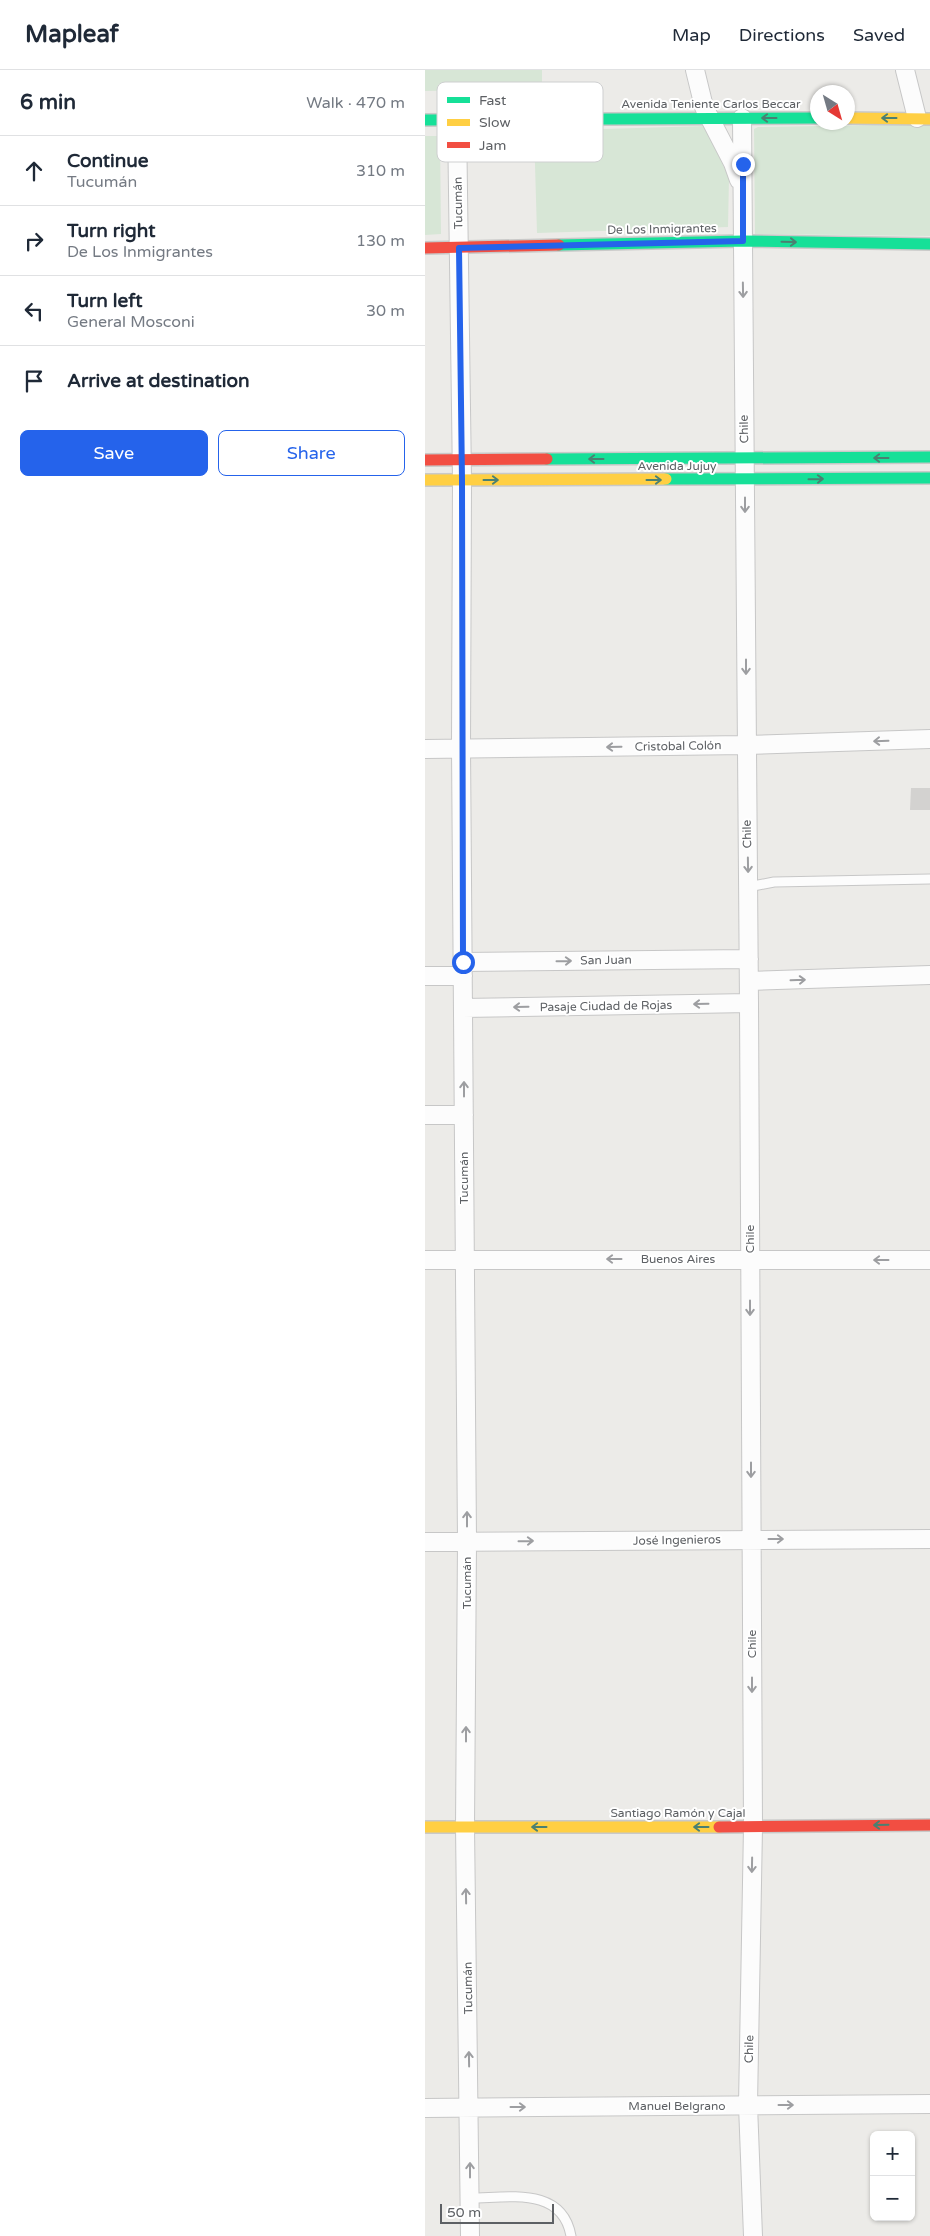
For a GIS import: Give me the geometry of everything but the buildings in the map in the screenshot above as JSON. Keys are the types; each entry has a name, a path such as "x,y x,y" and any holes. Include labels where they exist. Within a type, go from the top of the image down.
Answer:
{"street":[{"path":"695,70 701,99 708,117 733,163 743,191"},
{"path":"855,118 923,119 905,70"},
{"name":"Avenida Teniente Carlos Beccar","path":"603,118 810,118"},
{"name":"Chile","path":"742,118 749,959 753,1827 748,2106 753,2236"},
{"name":"Tucumán","path":"458,162 462,460 461,748 467,1542 465,1827 470,2236"},
{"name":"De Los Inmigrantes","path":"425,248 743,241 930,244"},
{"name":"Avenida Jujuy","path":"425,460 930,457"},
{"name":"Avenida Jujuy","path":"425,480 930,478"},
{"name":"Cristobal Colón","path":"425,749 746,745 930,739"},
{"name":"San Juan","path":"425,976 463,969 749,959"},
{"path":"749,981 930,975"},
{"name":"Pasaje Ciudad de Rojas","path":"463,1008 749,1003"},
{"path":"425,1115 464,1115"},
{"name":"Buenos Aires","path":"425,1260 930,1260"},
{"name":"José Ingenieros","path":"425,1542 930,1539"},
{"name":"Santiago Ramón y Cajal","path":"425,1827 753,1827 930,1824"},
{"name":"Manuel Belgrano","path":"425,2108 930,2104"}],"lane":[{"path":"748,887 774,882 930,878"},
{"path":"469,2198 533,2198 550,2202 561,2210 569,2225 571,2236"}],"green space":[{"path":"425,70 542,70 542,82 437,82 437,91 425,91"},
{"path":"930,124 930,236 755,234 754,129 758,127 810,126 810,130 855,130 855,125"},
{"path":"706,126 729,178 728,227 537,233 535,162 603,162 603,129"},
{"path":"425,136 437,136 437,162 440,162 441,234 425,235"}],"traffic: fast":[{"path":"603,119 810,118"},
{"path":"425,120 437,120"},
{"path":"559,245 743,241 930,244"},
{"path":"547,459 930,457"},
{"path":"666,479 930,478"}],"traffic: slow":[{"path":"855,118 930,119"},
{"path":"425,480 666,479"},
{"path":"425,1827 719,1827"}],"traffic: jam":[{"path":"425,248 559,245"},
{"path":"425,460 547,459"},
{"path":"719,1827 930,1825"}],"route":[{"path":"463,962 461,748 462,480 459,248 743,241 743,164"}]}
